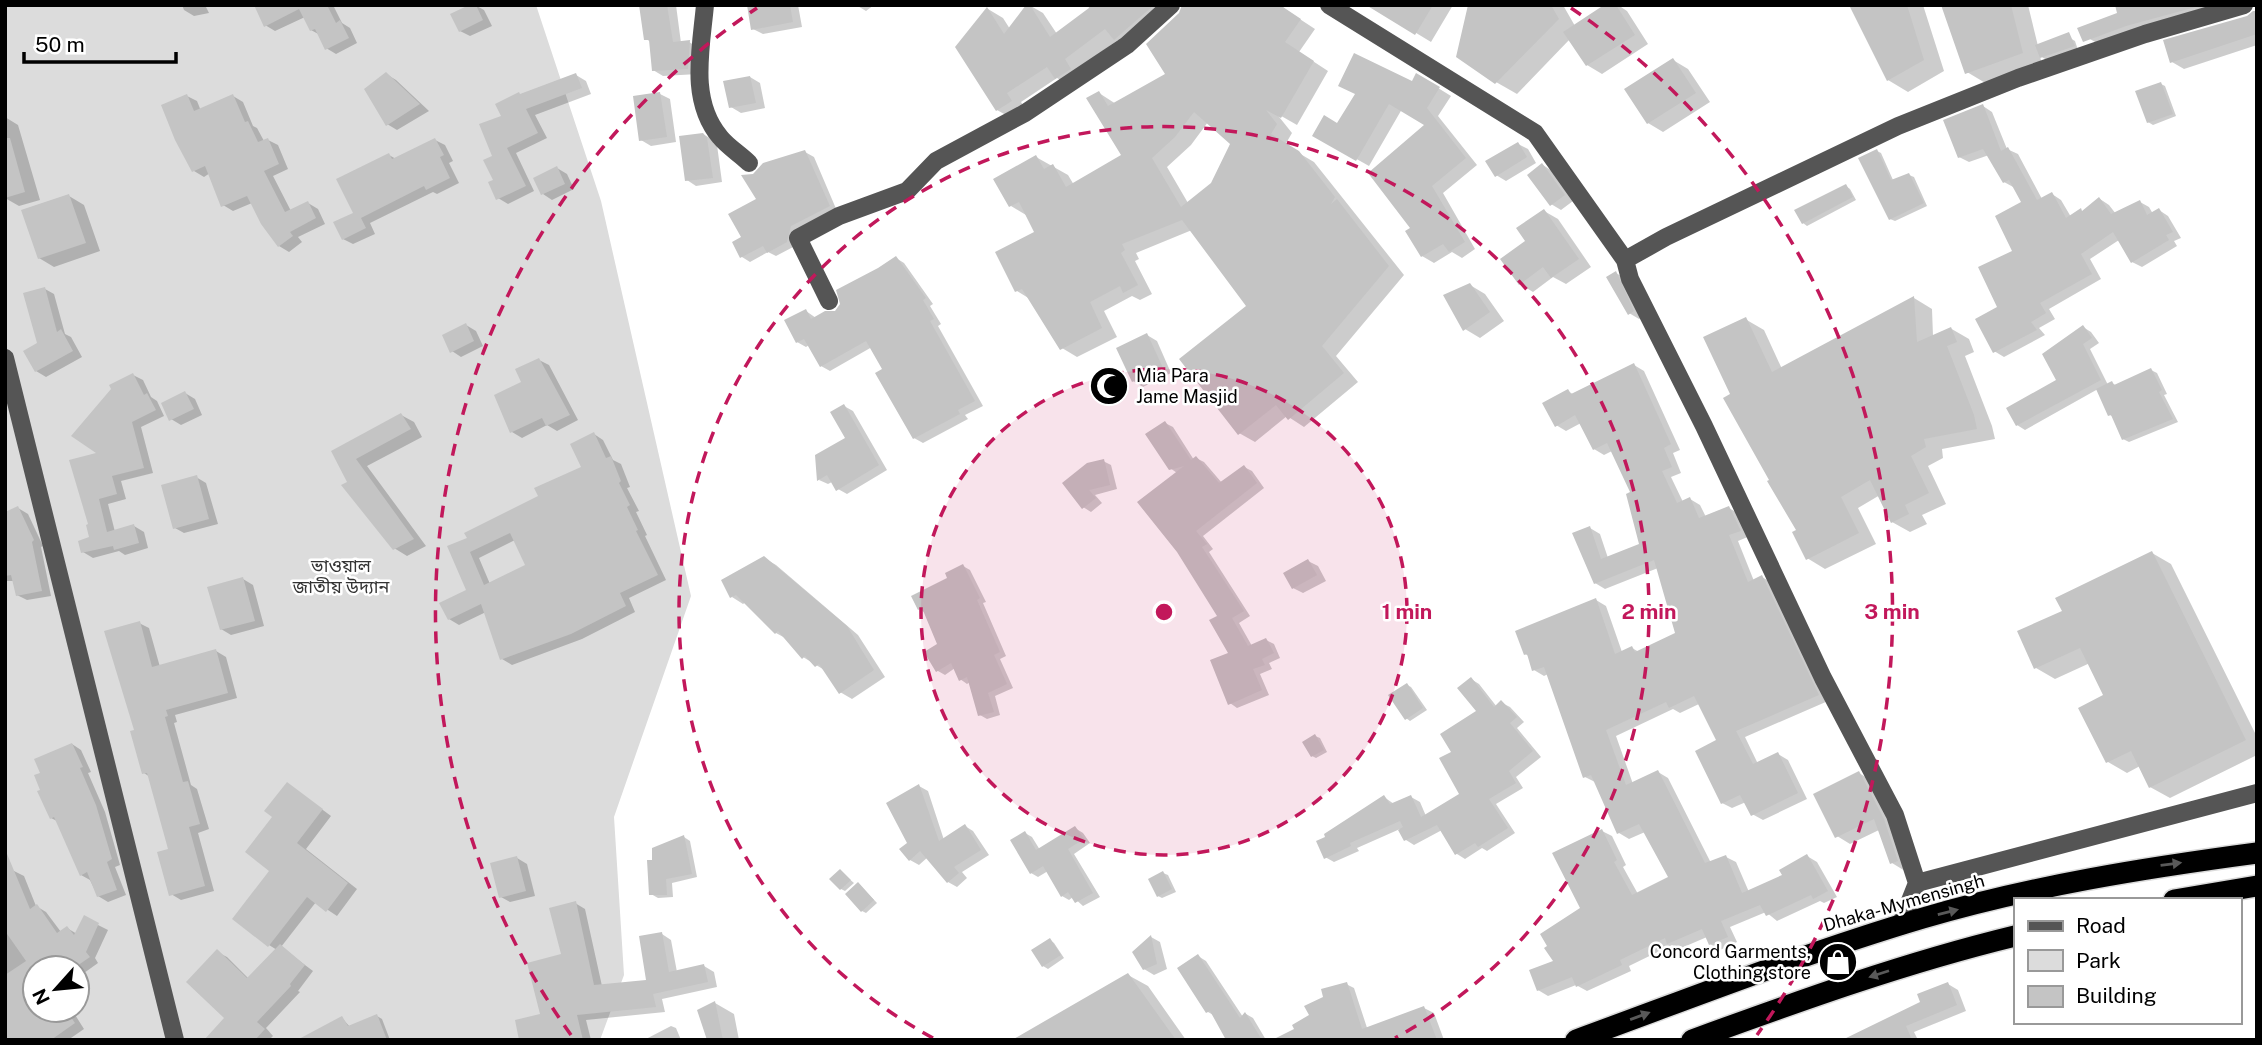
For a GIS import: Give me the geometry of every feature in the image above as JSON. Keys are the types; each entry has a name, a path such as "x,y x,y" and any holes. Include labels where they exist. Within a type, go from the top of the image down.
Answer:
{"highway":[{"name":"Dhaka-Mymensingh","path":"1576,1040 1813,954 1900,926 2048,887 2142,868 2257,853"},
{"path":"2186,898 2257,886"},
{"path":"1692,1040 1833,989 1938,955 2014,936"}],"street":[{"path":"705,5 699,86 705,114 720,137 749,163"},
{"path":"829,301 798,238 839,216 907,191 936,161 1025,113 1127,45 1171,5"},
{"path":"1329,5 1535,133 1625,260 1630,279 1704,426 1823,678 1895,815 1917,883 1900,926"},
{"path":"1625,260 1666,237 1910,121 2018,78 2145,34 2244,5"},
{"path":"5,358 175,1040"},
{"path":"1917,883 2257,793"}],"green space":[{"name":"ভাওয়াল জাতীয় উদ্যান","path":"5,5 536,5 601,201 691,596 614,817 624,975 600,1040 5,1040"}],"building":[{"path":"254,5 327,5 336,23 340,20 349,38 325,50 315,29 310,31 299,9 264,27"},
{"path":"469,5 476,5 483,20 459,32 450,14"},
{"path":"639,5 667,5 673,42 690,40 688,69 652,71 649,40 644,40"},
{"path":"747,5 790,5 793,22 751,30"},
{"path":"1026,5 1030,5 1050,37 1093,5 1154,5 1114,40 1105,29 1065,59 1071,69 1055,79 1047,67 1007,93 1012,101 996,111 955,47 987,7 1004,34"},
{"path":"1182,5 1280,5 1301,19 1285,42 1314,61 1281,118 1266,110 1277,124 1271,134 1299,151 1335,197 1331,204 1337,199 1389,266 1322,346 1344,373 1288,420 1276,405 1238,435 1179,359 1246,306 1182,220 1122,244 1125,250 1121,253 1138,285 1123,293 1120,286 1090,302 1102,328 1060,350 1022,289 1015,292 995,252 1034,232 1019,202 1009,207 993,179 1036,155 1044,169 1053,164 1066,187 1121,155 1086,98 1099,91 1108,106 1165,74 1146,44 1179,13","holes":["1194,112 1230,144 1211,183 1181,207 1152,158 1175,137"]},
{"path":"1366,5 1433,5 1415,35"},
{"path":"1468,5 1551,5 1559,19 1495,84 1456,57"},
{"path":"1604,5 1616,5 1635,35 1586,66 1563,32"},
{"path":"1849,5 1907,5 1924,60 1887,81"},
{"path":"1941,5 2011,5 2023,53 1965,74"},
{"path":"2115,5 2203,5 2126,26 2083,42 2077,28 2117,13"},
{"path":"2257,11 2257,34 2170,63 2163,40 2247,16"},
{"path":"2069,32 2075,46 2040,58 2035,45"},
{"path":"1354,53 1412,81 1416,73 1440,87 1427,108 1466,158 1432,186 1465,242 1449,252 1443,244 1421,257 1405,231 1410,228 1368,173 1424,125 1389,104 1356,161 1312,136 1324,115 1337,123 1355,94 1338,86"},
{"path":"1673,58 1696,93 1647,124 1624,89"},
{"path":"386,72 420,104 386,126 364,89"},
{"path":"576,73 582,88 526,109 538,133 507,148 526,186 496,200 488,182 493,180 483,160 492,156 479,124 501,116 495,104 519,92 520,94"},
{"path":"750,76 756,103 729,108 723,81"},
{"path":"2161,82 2173,114 2147,123 2135,91"},
{"path":"660,92 667,137 639,141 633,96"},
{"path":"187,94 194,111 233,94 245,122 248,121 258,142 268,138 279,164 264,171 285,212 308,201 316,218 290,232 293,236 278,247 261,224 247,196 221,207 205,166 192,172 161,105"},
{"path":"1983,104 2001,151 2008,147 2037,200 2052,192 2066,218 2081,208 2082,211 2099,197 2111,214 2140,200 2147,215 2159,208 2173,232 2166,235 2169,240 2131,263 2113,232 2081,254 2092,274 2040,303 2046,313 2031,322 2037,330 1993,353 1975,319 1997,307 1978,267 2012,251 1995,216 2021,202 2009,180 2003,183 1983,149 1958,158 1943,120"},
{"path":"703,133 707,138 713,178 685,181 679,136"},
{"path":"5,138 10,138 25,192 5,198"},
{"path":"435,138 444,155 440,157 450,178 426,190 424,186 361,218 366,228 342,240 333,222 353,213 336,179 389,153 392,159"},
{"path":"1518,142 1527,157 1495,177 1485,161"},
{"path":"1877,149 1891,180 1909,173 1924,203 1889,220 1858,158"},
{"path":"805,150 830,206 791,226 787,242 767,253 763,246 740,258 732,242 741,237 728,214 756,199 741,175 753,174 763,163"},
{"path":"1542,163 1565,195 1550,206 1527,175"},
{"path":"557,166 565,184 541,195 533,178"},
{"path":"1846,184 1853,197 1802,224 1794,210"},
{"path":"69,194 86,243 38,259 21,210"},
{"path":"1544,209 1579,259 1551,278 1543,267 1519,285 1500,259 1525,241 1516,228"},
{"path":"896,256 926,298 923,300 934,319 930,321 975,401 958,410 960,414 913,439 875,373 882,369 866,341 820,367 804,339 796,343 784,320 806,309 811,319 825,311 835,311 840,304 836,290"},
{"path":"1616,271 1634,311 1628,315 1606,277"},
{"path":"1470,283 1490,312 1463,331 1443,295"},
{"path":"45,287 57,332 61,329 73,351 35,372 23,351 37,343 23,293"},
{"path":"1914,296 1917,342 1951,327 1957,342 1947,346 1977,429 1924,439 1926,447 1911,456 1929,493 1905,505 1909,514 1891,523 1870,480 1841,497 1859,533 1806,560 1792,532 1796,530 1723,398 1730,394 1703,337 1746,317 1772,372"},
{"path":"466,323 474,341 450,353 442,335"},
{"path":"2083,325 2092,338 2083,344 2101,380 2016,426 2006,408 2056,380 2042,354"},
{"path":"1147,333 1163,368 1132,382 1116,348"},
{"path":"539,358 570,415 546,426 542,418 510,433 494,395 521,382 515,369"},
{"path":"1634,363 1671,444 1664,448 1672,467 1662,471 1677,503 1690,497 1699,518 1729,506 1741,531 1729,535 1748,582 1762,575 1819,695 1736,731 1753,764 1778,752 1798,793 1751,816 1740,795 1721,804 1695,751 1716,740 1694,696 1669,708 1666,702 1606,730 1626,785 1658,770 1705,863 1726,855 1742,893 1782,875 1779,870 1807,854 1828,891 1813,899 1811,895 1766,916 1760,905 1721,921 1728,937 1709,945 1702,929 1667,944 1665,938 1620,960 1622,965 1576,987 1572,977 1537,991 1529,970 1553,961 1544,948 1547,946 1540,934 1580,908 1552,853 1602,829 1617,860 1614,862 1632,895 1668,877 1639,824 1617,834 1591,775 1583,778 1544,667 1532,671 1515,631 1596,598 1615,654 1632,646 1635,652 1675,633 1654,560 1594,584 1572,533 1590,526 1601,559 1639,544 1626,494 1630,492 1607,443 1593,450 1575,415 1555,427 1542,403 1568,389 1571,394"},
{"path":"2151,368 2162,390 2159,392 2173,419 2122,440 2096,389 2112,381 2114,385"},
{"path":"133,373 144,395 147,393 156,410 132,422 144,468 112,476 117,494 99,499 107,532 134,524 139,543 114,550 113,546 81,553 78,541 89,537 88,524 69,460 96,453 71,436 111,389 109,385"},
{"path":"185,391 194,409 169,421 161,403"},
{"path":"844,404 879,465 836,491 827,475 817,481 815,455 845,438 830,412"},
{"path":"401,413 411,429 356,459 414,539 393,550 341,485 347,482 331,451"},
{"path":"1165,421 1191,460 1196,456 1219,483 1244,465 1257,483 1196,531 1207,544 1202,547 1244,611 1232,618 1248,646 1266,638 1274,653 1262,659 1265,665 1253,669 1262,690 1228,705 1210,660 1228,653 1209,620 1217,616 1177,552 1137,502 1184,466 1169,470 1145,434"},
{"path":"594,432 606,458 611,456 621,481 619,483 630,505 627,507 638,530 636,531 658,575 620,593 626,606 571,634 500,660 481,604 448,620 439,603 466,590 447,546 467,538 464,533 538,496 534,488 581,467 570,444","holes":["510,533 525,565 484,585 470,552"]},
{"path":"1104,459 1110,485 1089,490 1096,498 1082,509 1062,483 1087,463"},
{"path":"197,475 209,519 173,529 161,485"},
{"path":"18,506 34,540 32,542 42,591 16,596 11,575 5,576 5,512"},
{"path":"2152,551 2246,740 2149,788 2131,751 2106,763 2078,708 2103,695 2080,648 2034,669 2017,631 2062,611 2055,598"},
{"path":"764,556 847,626 874,670 839,694 819,664 815,667 805,656 802,659 778,631 775,634 736,595 730,598 721,580"},
{"path":"1308,559 1317,575 1292,589 1283,573"},
{"path":"963,564 980,598 977,600 1000,652 994,655 1007,684 988,693 994,712 978,716 967,677 959,681 951,663 936,672 924,652 937,644 922,608 918,610 911,596 947,578 945,573"},
{"path":"243,577 255,621 220,630 207,587"},
{"path":"140,621 152,667 216,649 228,693 166,710 168,716 165,717 183,782 188,781 200,824 189,827 205,886 169,896 157,852 168,849 147,773 142,774 130,731 134,730 104,631"},
{"path":"1471,677 1494,707 1501,700 1517,717 1510,723 1533,751 1509,771 1516,783 1489,799 1508,828 1478,847 1475,843 1455,855 1437,825 1404,841 1398,830 1403,827 1400,821 1350,843 1351,846 1324,859 1316,841 1384,795 1390,804 1411,795 1421,817 1459,794 1439,758 1451,752 1440,734 1476,711 1457,688"},
{"path":"1407,683 1423,708 1405,720 1388,695"},
{"path":"1315,734 1324,750 1311,757 1302,742"},
{"path":"72,743 83,767 80,768 96,805 112,859 107,862 117,890 97,897 87,872 80,876 54,817 50,819 37,791 40,790 34,775 40,773 34,759"},
{"path":"1859,771 1884,819 1898,861 1890,864 1874,819 1835,838 1813,794"},
{"path":"287,782 323,809 297,843 348,883 326,912 307,897 268,947 232,919 269,871 245,852 272,817 264,811"},
{"path":"919,784 939,841 965,824 981,850 954,867 959,873 947,883 920,851 909,861 899,849 907,843 886,803"},
{"path":"1075,826 1084,839 1068,849 1093,893 1075,903 1068,892 1061,897 1043,866 1030,874 1010,840 1025,831 1036,850"},
{"path":"684,835 692,874 666,879 667,895 649,895 647,860 652,860 652,848"},
{"path":"5,849 30,909 37,904 57,933 67,926 74,935 84,915 99,923 86,952 88,954 21,954 5,931"},
{"path":"517,856 526,891 499,898 490,863"},
{"path":"840,869 851,880 840,890 829,879"},
{"path":"1163,871 1172,889 1157,897 1148,879"},
{"path":"858,882 874,900 861,912 845,894"},
{"path":"576,901 594,985 646,980 639,936 662,932 669,972 704,964 708,982 653,994 656,1007 577,1015 583,1040 519,1040 515,1020 540,1014 527,963 561,954 549,908"},
{"path":"1151,935 1157,964 1143,970 1132,952"},
{"path":"1050,938 1061,955 1042,967 1031,950"},
{"path":"280,944 305,965 291,986 257,1022 265,1029 255,1040 204,1040 224,1018 186,982 217,949 247,978"},
{"path":"1198,954 1240,1018 1245,1012 1262,1040 1226,1040 1210,1011 1206,1013 1177,968"},
{"path":"21,964 21,1024 74,1024 51,1040 5,1040 5,975"},
{"path":"1128,973 1176,1040 1012,1040"},
{"path":"1347,982 1362,1029 1424,1006 1437,1040 1272,1040 1294,1029 1292,1025 1309,1015 1304,1006 1323,997 1321,989"},
{"path":"1948,982 1957,1005 1906,1026 1912,1040 1842,1040 1920,1002 1917,994"},
{"path":"715,1001 723,1040 707,1040 697,1010"},
{"path":"377,1014 387,1040 297,1040 342,1016 348,1026"}],"place":[{"name":"Mia Para Jame Masjid","path":"1109,386"},
{"name":"Concord Garments, Clothing store","path":"1838,962"}]}
